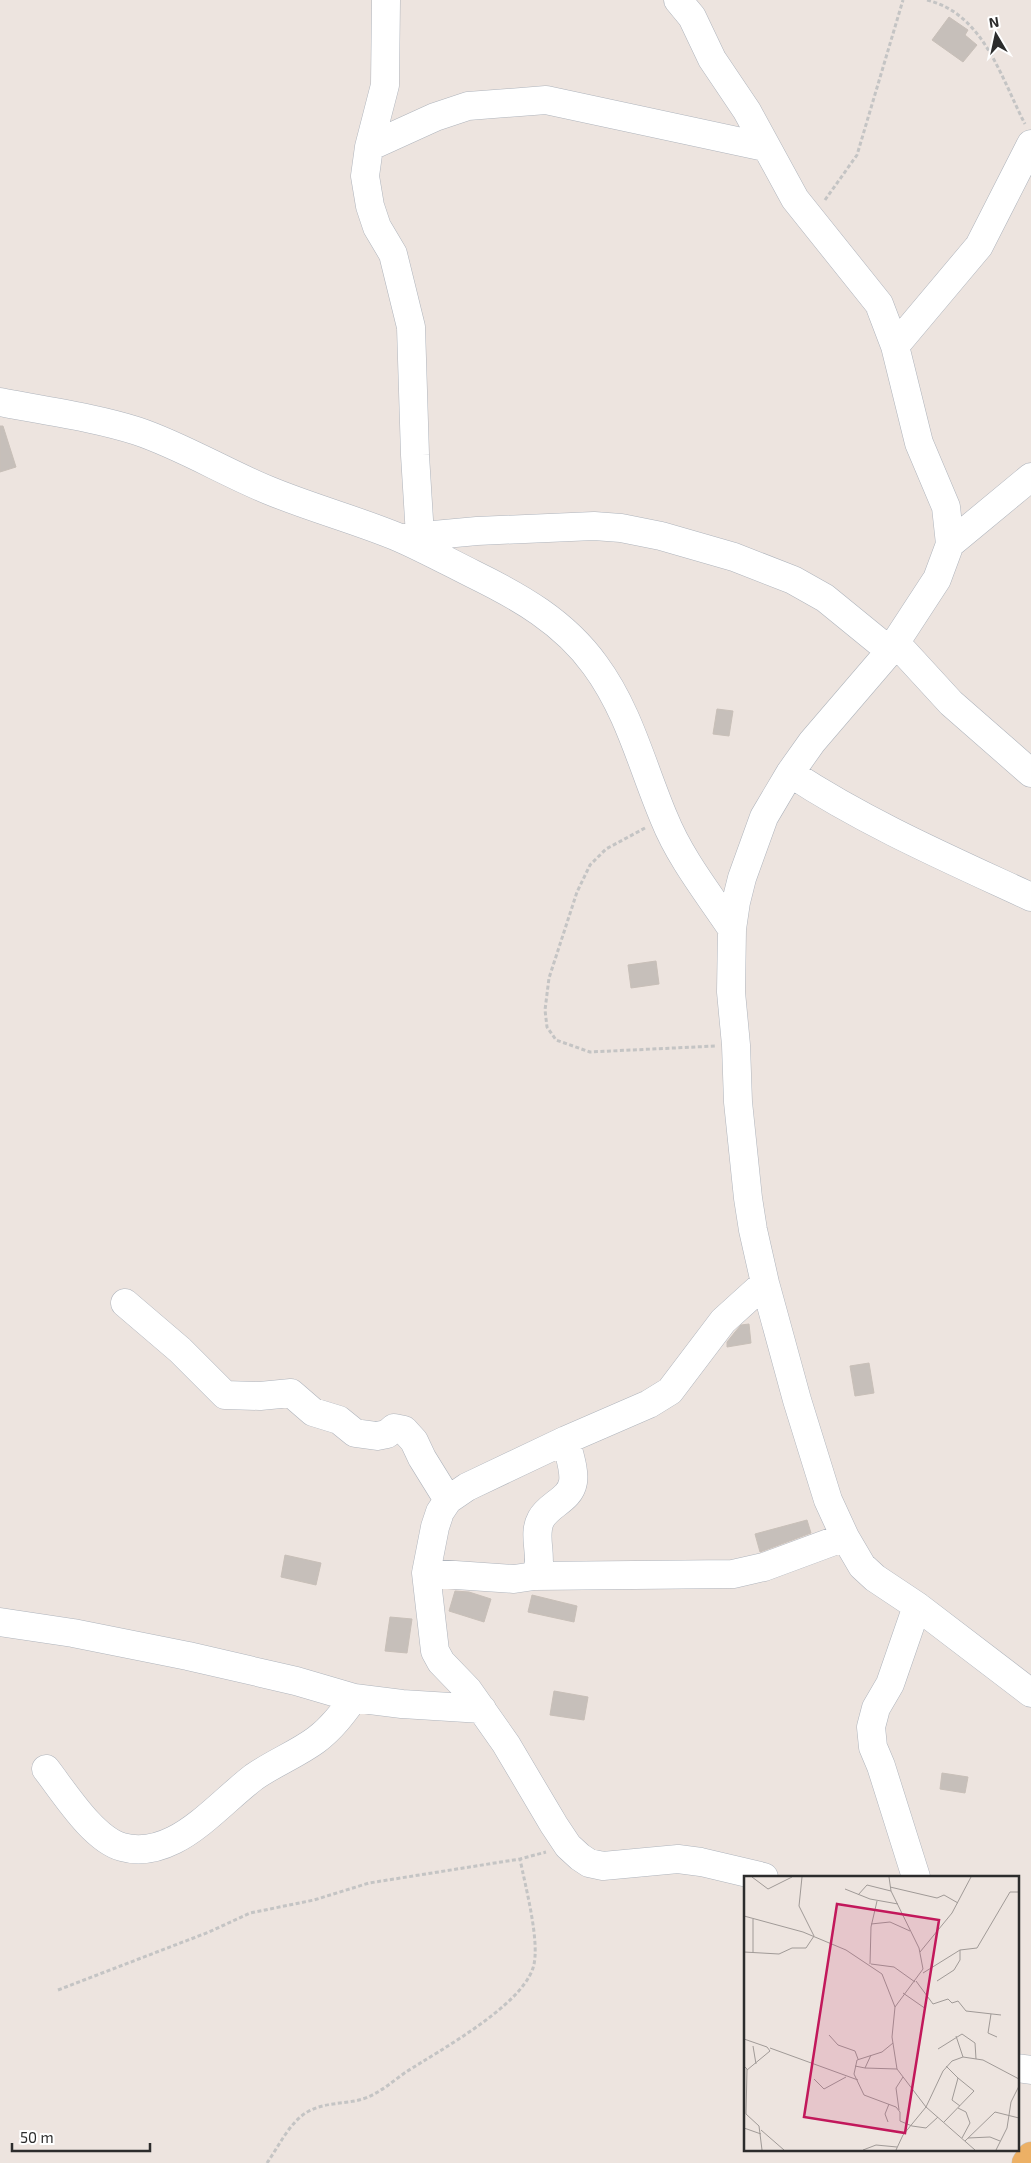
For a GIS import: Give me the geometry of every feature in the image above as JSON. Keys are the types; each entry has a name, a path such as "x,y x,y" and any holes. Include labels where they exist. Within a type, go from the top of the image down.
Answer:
{"main road":[{"path":"1026,2163 1031,2156"}],"street":[{"path":"386,0 385,85 369,147 365,176 370,206 377,227 393,254 412,327 415,455 410,537"},
{"path":"678,0 692,18 712,59 747,111 795,198 878,304 895,346 919,443 946,507 950,544 937,579 893,646 812,742 790,773 764,817 751,851 736,902 732,928 731,992 736,1045 738,1102 748,1198 765,1283 813,1454 828,1500 845,1538 867,1572 917,1606 1031,1693"},
{"path":"369,147 435,117 468,106 546,100 766,147"},
{"path":"895,346 979,246 1029,136"},
{"path":"0,402 134,430 159,439 270,491 410,537 516,596 555,622 576,642 595,665 627,718 664,819 684,856 732,928"},
{"path":"950,544 1031,477"},
{"path":"410,537 476,531 594,526 620,528 661,536 734,557 793,580 825,598 893,646 951,703 1031,773"},
{"path":"790,773 828,798 876,824 1031,898"},
{"path":"760,1876 702,1862 678,1859 602,1866 589,1862 568,1846 506,1744 468,1690 441,1662 435,1651 426,1573 435,1527 440,1512 448,1500 467,1487 566,1440 649,1404 670,1391 723,1321 765,1283"},
{"path":"125,1303 180,1350 225,1395 260,1396 291,1393 313,1412 339,1420 355,1433 377,1436 387,1434 394,1428 404,1430 414,1441 422,1458 448,1500"},
{"path":"534,1576 538,1571 539,1562 537,1537 540,1519 565,1497 572,1486 573,1471 566,1440"},
{"path":"426,1573 514,1578 534,1576 734,1574 764,1567 845,1538"},
{"path":"916,1876 881,1766 873,1747 871,1726 876,1708 890,1684 917,1606"},
{"path":"0,1622 72,1633 188,1656 296,1681 354,1698 402,1704 482,1709"},
{"path":"46,1768 95,1830 121,1847 138,1850 155,1847 173,1840 190,1830 256,1776 316,1739 338,1719 354,1698"},
{"path":"1018,2068 1031,2070"}],"path":[{"path":"811,219 857,155 903,0"},
{"path":"927,0 942,4 972,26 991,53 1029,136"},
{"path":"664,819 606,849 590,865 577,892 548,978 545,1010 547,1027 556,1040 590,1052 736,1045"},
{"path":"58,1990 209,1932 250,1913 314,1900 370,1883 520,1859 568,1846"},
{"path":"266,2163 300,2117 310,2110 332,2103 366,2098 381,2090 449,2046 497,2011 516,1993 533,1969 535,1956 534,1936 520,1859"}],"building":[{"path":"949,17 968,30 965,35 977,45 963,62 932,40"},
{"path":"0,426 3,426 16,467 0,472"},
{"path":"717,709 733,711 729,736 713,734"},
{"path":"656,961 659,984 631,988 628,965"},
{"path":"749,1324 751,1343 727,1347 727,1342 741,1325"},
{"path":"869,1363 874,1393 855,1396 850,1366"},
{"path":"807,1520 811,1533 760,1552 755,1534"},
{"path":"285,1555 321,1563 316,1585 281,1577"},
{"path":"455,1591 469,1592 491,1599 484,1622 449,1611"},
{"path":"532,1595 577,1606 574,1622 528,1612"},
{"path":"390,1617 412,1619 407,1653 385,1651"},
{"path":"554,1691 588,1697 584,1720 550,1715"},
{"path":"942,1773 968,1777 965,1793 940,1789"}]}
